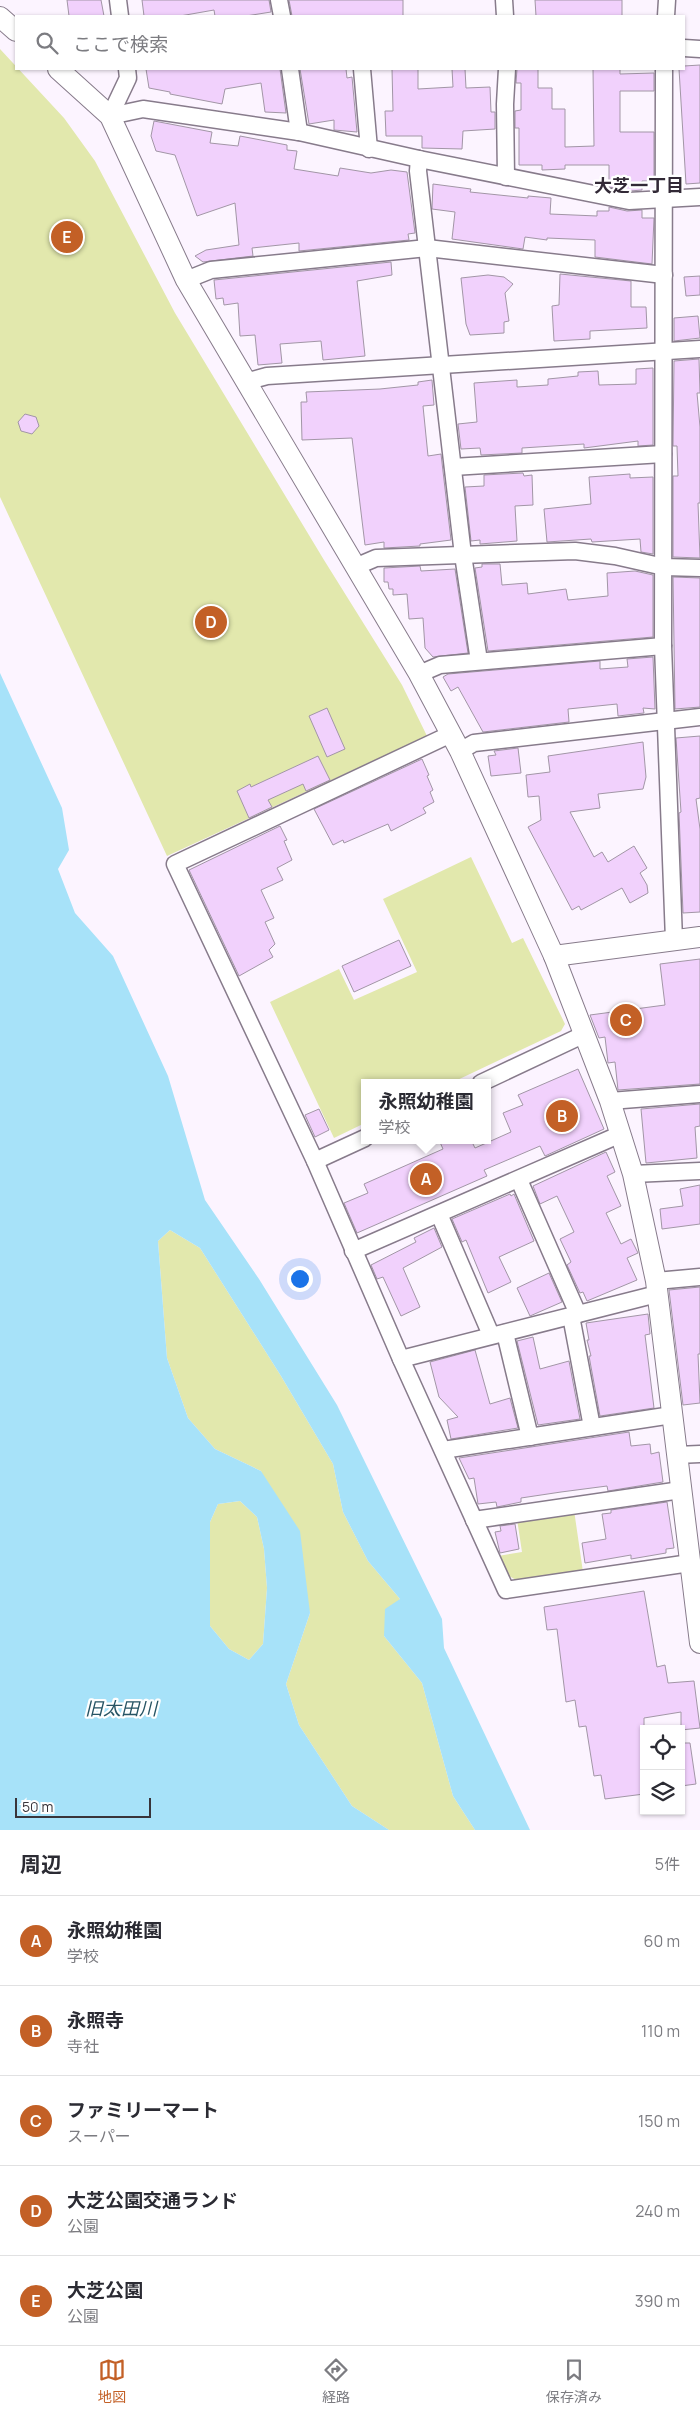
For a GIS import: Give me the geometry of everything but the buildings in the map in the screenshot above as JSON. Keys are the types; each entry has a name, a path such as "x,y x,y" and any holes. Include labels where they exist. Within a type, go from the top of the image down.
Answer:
{"street":[{"path":"118,0 120,15"},
{"path":"279,0 282,15"},
{"path":"504,0 505,15"},
{"path":"666,15 667,0"},
{"path":"0,17 15,31"},
{"path":"685,48 700,49"},
{"path":"59,70 110,116 186,280 419,674 456,743 554,956 610,1101 633,1174 657,1287 699,1630"},
{"path":"110,116 128,78 127,70"},
{"path":"290,70 299,132"},
{"path":"362,70 369,148"},
{"path":"506,177 505,104 507,70"},
{"path":"664,70 663,646 664,721 674,940"},
{"path":"110,116 143,109 299,132 419,159 630,201 700,196"},
{"path":"419,159 418,171 463,555 479,661"},
{"path":"186,280 210,270 427,248 664,275"},
{"path":"245,382 266,376 700,349"},
{"path":"453,468 663,454"},
{"path":"355,567 376,558 575,551 615,556 664,567 700,568"},
{"path":"419,674 440,665 663,646"},
{"path":"690,1563 506,1590 401,1359 315,1161 175,864 456,743 474,743 700,717"},
{"path":"554,956 700,937"},
{"path":"489,1079 585,1034"},
{"path":"610,1101 700,1094"},
{"path":"354,1251 621,1134"},
{"path":"315,1161 361,1140"},
{"path":"633,1174 700,1171"},
{"path":"519,1180 575,1315 592,1427"},
{"path":"439,1214 498,1334 530,1437"},
{"path":"401,1359 575,1315 657,1287 700,1277"},
{"path":"443,1450 672,1415"},
{"path":"677,1455 700,1454"},
{"path":"474,1520 681,1490"}],"green space":[{"path":"0,49 15,65 15,70 19,70 64,118 95,161 175,313 402,685 427,736 167,856 0,497"},
{"path":"471,857 512,943 523,938 565,1024 561,1031 459,1079 361,1079 361,1125 334,1138 270,1002 339,969 354,1000 417,972 383,899"},
{"path":"170,1230 200,1248 281,1376 333,1464 343,1512 368,1561 400,1599 384,1636 422,1683 453,1796 475,1830 389,1830 352,1806 299,1725 286,1684 310,1613 261,1471 215,1449 188,1418 167,1358 158,1241"},
{"path":"240,1501 257,1517 264,1549 267,1588 263,1644 249,1660 229,1649 210,1626 210,1522 218,1504"},
{"path":"574,1510 583,1572 520,1582 507,1575 498,1556 522,1552 517,1519"}],"water":[{"name":"旧太田川","path":"0,673 62,808 69,850 58,869 75,913 113,956 168,1076 205,1200 259,1279 337,1405 442,1619 444,1648 530,1830 475,1830 453,1796 422,1683 384,1636 385,1609 400,1599 368,1561 343,1512 333,1464 281,1376 200,1248 170,1230 158,1241 167,1358 188,1418 215,1449 261,1471 300,1531 310,1613 286,1684 299,1725 352,1806 389,1830 0,1830","holes":["240,1501 257,1517 264,1549 267,1588 263,1644 249,1660 229,1649 210,1626 210,1522 218,1504"]}],"place":[{"name":"大芝公園","path":"67,237"},
{"name":"大芝公園交通ランド","path":"211,622"},
{"name":"ファミリーマート","path":"626,1020"},
{"name":"永照寺","path":"562,1116"},
{"name":"永照幼稚園","path":"426,1179"}],"district":[{"name":"大芝一丁目","path":"639,186"}]}
